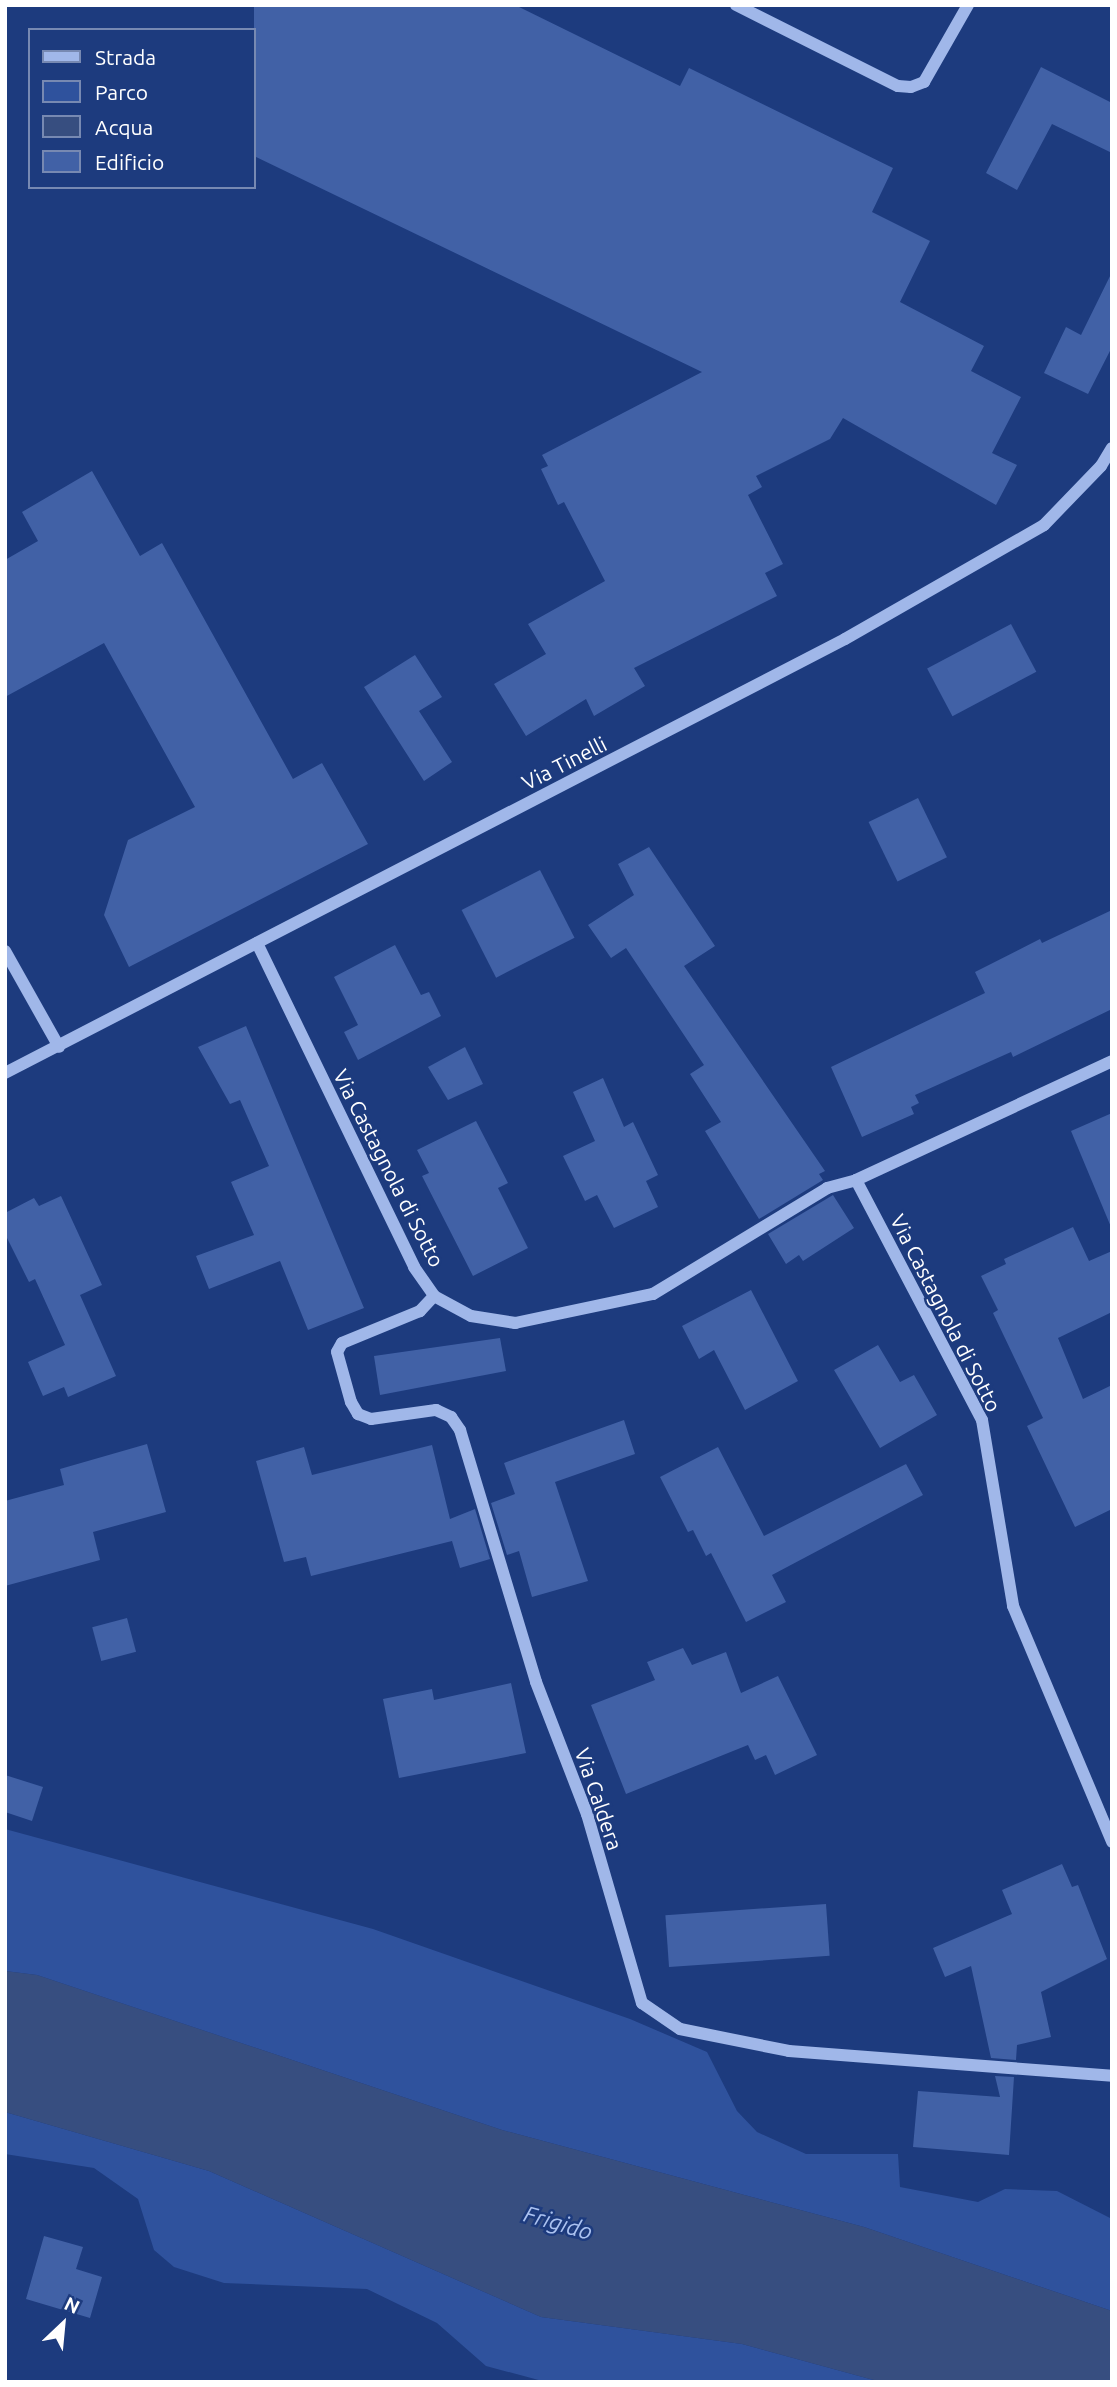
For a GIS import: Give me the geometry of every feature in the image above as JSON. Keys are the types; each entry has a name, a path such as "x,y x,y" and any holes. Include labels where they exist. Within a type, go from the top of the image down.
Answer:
{"street":[{"path":"736,5 898,86 911,87 924,82 968,5"},
{"name":"Via Tinelli","path":"5,1073 845,639 1044,525 1101,466 1112,448"},
{"name":"Via Castagnola di Sotto","path":"257,943 414,1267 434,1296 471,1316 514,1323 653,1294 828,1188 856,1180 1112,1061"},
{"path":"5,951 59,1047"},
{"name":"Via Castagnola di Sotto","path":"856,1180 982,1420 1013,1606 1112,1842"},
{"name":"Via Caldera","path":"434,1296 420,1311 342,1343 337,1352 351,1402 358,1414 371,1419 436,1410 451,1417 460,1430 536,1682 587,1814 642,2003 680,2029 789,2050 1112,2076"}],"green space":[{"path":"5,1829 373,1929 630,2019 707,2052 737,2111 757,2132 806,2154 898,2154 900,2187 978,2202 1005,2189 1057,2191 1112,2219 1112,2311 864,2227 502,2130 37,1975 5,1971"},
{"path":"5,2112 209,2171 541,2317 742,2344 881,2382 546,2382 486,2366 437,2323 367,2289 224,2283 174,2267 154,2250 138,2199 94,2168 5,2154"}],"water":[{"name":"Frigido","path":"5,1971 37,1975 502,2130 864,2227 1112,2311 1112,2382 881,2382 742,2344 541,2317 209,2171 5,2112"}],"building":[{"path":"254,5 515,5 680,86 689,68 893,168 872,212 930,241 900,302 984,346 971,371 1021,397 992,453 1017,465 996,505 843,418 830,439 756,476 762,487 748,495 783,564 765,573 777,596 634,668 645,686 594,716 586,699 526,736 494,684 546,654 528,624 605,581 564,502 558,505 541,469 548,466 542,455 702,372 256,157"},
{"path":"1041,67 1112,103 1112,153 1052,124 1017,190 986,173"},
{"path":"1112,272 1112,347 1088,394 1044,373 1066,327 1081,335"},
{"path":"92,471 140,556 162,543 293,779 322,763 368,844 129,967 104,915 128,840 195,807 104,643 5,697 5,560 38,541 22,512"},
{"path":"1011,624 1036,672 952,716 927,669"},
{"path":"415,655 442,697 419,711 452,762 424,781 364,687"},
{"path":"918,798 947,857 897,881 869,822"},
{"path":"649,847 715,946 684,966 825,1171 819,1174 823,1180 759,1219 705,1131 721,1122 690,1074 704,1065 626,948 611,958 588,925 634,895 618,864"},
{"path":"540,870 575,938 496,978 462,910"},
{"path":"1112,910 1112,1009 1013,1057 1011,1052 915,1095 919,1103 911,1107 914,1114 862,1137 831,1067 985,993 975,972 1040,939 1042,943"},
{"path":"395,945 421,995 429,992 441,1016 358,1060 344,1032 358,1025 334,977"},
{"path":"246,1026 364,1308 308,1330 280,1261 209,1289 196,1256 254,1235 231,1182 269,1166 240,1100 230,1104 198,1047"},
{"path":"465,1047 483,1084 448,1100 428,1067"},
{"path":"603,1078 624,1127 633,1122 658,1175 646,1181 658,1207 614,1228 597,1195 585,1201 563,1156 595,1141 573,1092"},
{"path":"1112,1113 1112,1227 1111,1227 1071,1131"},
{"path":"476,1121 508,1183 498,1188 528,1248 473,1276 422,1176 429,1173 417,1150"},
{"path":"833,1195 854,1228 803,1261 799,1255 786,1264 768,1234"},
{"path":"61,1196 102,1285 80,1295 116,1376 68,1397 64,1387 43,1396 28,1362 65,1345 35,1279 29,1282 5,1234 5,1213 34,1198 39,1206"},
{"path":"1073,1227 1089,1261 1112,1251 1112,1312 1058,1338 1083,1399 1112,1385 1112,1509 1075,1527 1027,1426 1043,1418 993,1313 998,1310 981,1276 1006,1264 1004,1259"},
{"path":"751,1290 798,1381 745,1410 714,1350 699,1359 682,1326"},
{"path":"500,1338 506,1371 380,1395 374,1356"},
{"path":"878,1345 900,1382 914,1375 937,1415 880,1448 834,1370"},
{"path":"624,1420 635,1454 555,1482 588,1581 532,1597 519,1551 507,1555 491,1503 515,1494 504,1463"},
{"path":"147,1444 166,1512 93,1532 100,1560 5,1586 5,1501 64,1485 60,1469"},
{"path":"432,1445 450,1519 475,1509 490,1559 460,1568 452,1541 311,1576 306,1557 284,1562 256,1461 304,1447 312,1475"},
{"path":"718,1447 764,1536 906,1464 923,1495 772,1575 786,1602 746,1622 711,1553 706,1556 693,1530 688,1532 660,1477"},
{"path":"127,1618 136,1652 101,1661 92,1627"},
{"path":"683,1648 692,1665 726,1652 741,1693 778,1676 817,1755 775,1775 766,1755 755,1760 748,1745 626,1794 591,1705 655,1680 647,1662"},
{"path":"511,1683 526,1753 399,1778 383,1699 432,1689 434,1700"},
{"path":"5,1775 43,1787 32,1821 5,1812"},
{"path":"1062,1864 1072,1887 1078,1885 1107,1959 1041,1992 1051,2037 1017,2045 1016,2060 991,2058 971,1966 945,1977 933,1948 1012,1914 1002,1890"},
{"path":"826,1904 830,1956 669,1967 665,1915"},
{"path":"995,2076 1014,2077 1009,2155 913,2147 918,2091 1000,2097"},
{"path":"44,2236 83,2247 76,2269 102,2277 90,2318 26,2299"}]}
